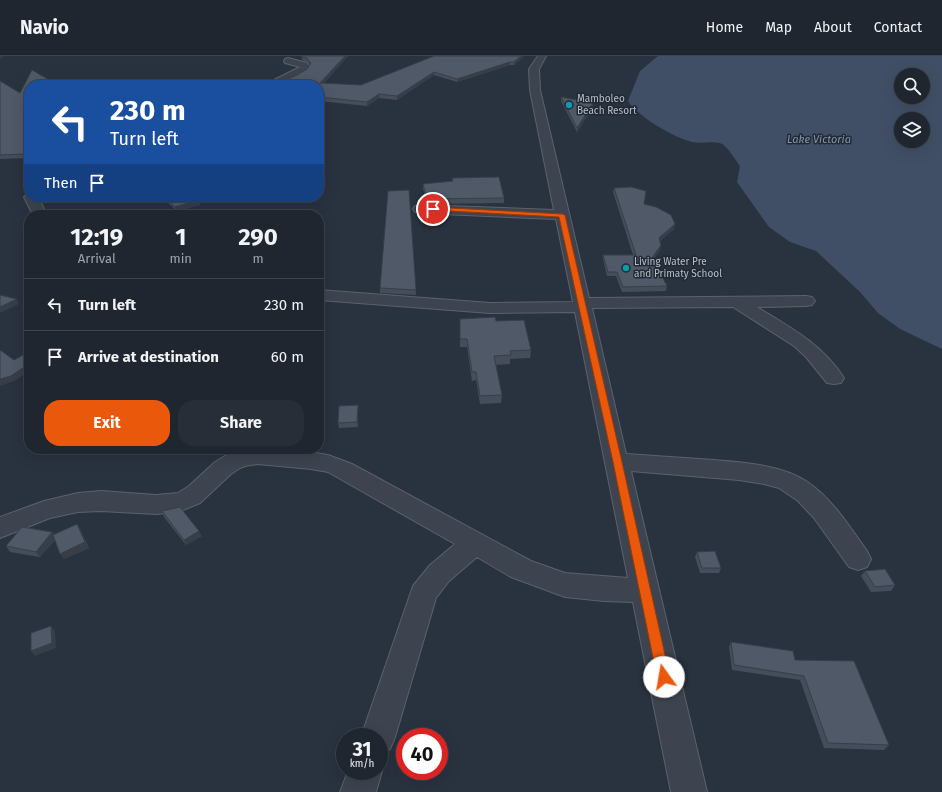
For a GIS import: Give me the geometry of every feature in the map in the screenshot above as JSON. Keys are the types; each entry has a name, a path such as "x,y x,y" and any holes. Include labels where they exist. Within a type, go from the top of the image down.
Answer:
{"street":[{"path":"542,56 534,70 535,90 618,462 644,590 689,792"},
{"path":"270,80 287,65 287,59 304,66 305,68 303,70 289,75 282,80"},
{"path":"420,209 562,215"},
{"path":"324,295 490,308 806,301"},
{"path":"737,302 801,342 813,353 834,378"},
{"path":"0,528 36,513 69,504 106,501 157,504 182,501 200,491 230,463 239,459 254,456 306,460 336,466 521,569 564,585 604,589 644,590"},
{"path":"618,462 734,471 764,475 786,481 807,494 821,510 858,560"},
{"path":"381,728 423,595 433,579 441,570 475,544"},
{"path":"358,792 362,780"}],"water":[{"name":"Lake Victoria","path":"658,56 942,56 942,349 900,329 878,313 860,292 816,251 790,242 769,227 737,182 740,166 729,150 723,145 717,142 695,143 676,136 648,120 628,101 640,71"}],"building":[{"path":"345,56 323,80 286,80 307,69 311,63 307,58 301,57"},
{"path":"434,56 521,56 514,62 457,79 434,72 397,96 379,94 367,102 324,98 324,83 361,85"},
{"path":"32,70 49,80 27,80"},
{"path":"0,81 20,93 24,85 24,154 0,155"},
{"path":"561,97 593,103 577,128"},
{"path":"499,177 504,198 427,199 423,184 453,181 452,178"},
{"path":"631,187 646,191 644,204 656,207 671,215 675,224 659,238 661,245 652,258 667,286 623,287 617,272 608,272 603,255 636,255 614,188"},
{"path":"409,190 416,290 380,288 388,191"},
{"path":"170,202 191,202 175,207"},
{"path":"0,295 17,299 0,307"},
{"path":"495,317 496,321 524,320 531,350 510,351 511,355 494,356 502,395 480,396 476,372 472,372 467,339 460,339 460,319"},
{"path":"0,350 14,360 24,355 24,367 11,376 0,379"},
{"path":"358,405 357,422 338,423 339,406"},
{"path":"180,507 199,531 184,540 162,511"},
{"path":"77,524 85,542 60,554 53,535"},
{"path":"22,527 52,532 36,552 6,546"},
{"path":"715,551 721,568 702,568 697,552"},
{"path":"885,569 895,585 875,587 865,571"},
{"path":"51,626 52,643 31,651 31,633"},
{"path":"731,642 793,651 795,660 854,661 889,745 828,743 804,676 734,665"}],"place":[{"name":"Mamboleo Beach Resort","path":"569,105"},
{"name":"Living Water Pre and Primaty School","path":"626,268"}],"route":[{"path":"433,209 562,215 618,462 644,590 664,677"}]}
